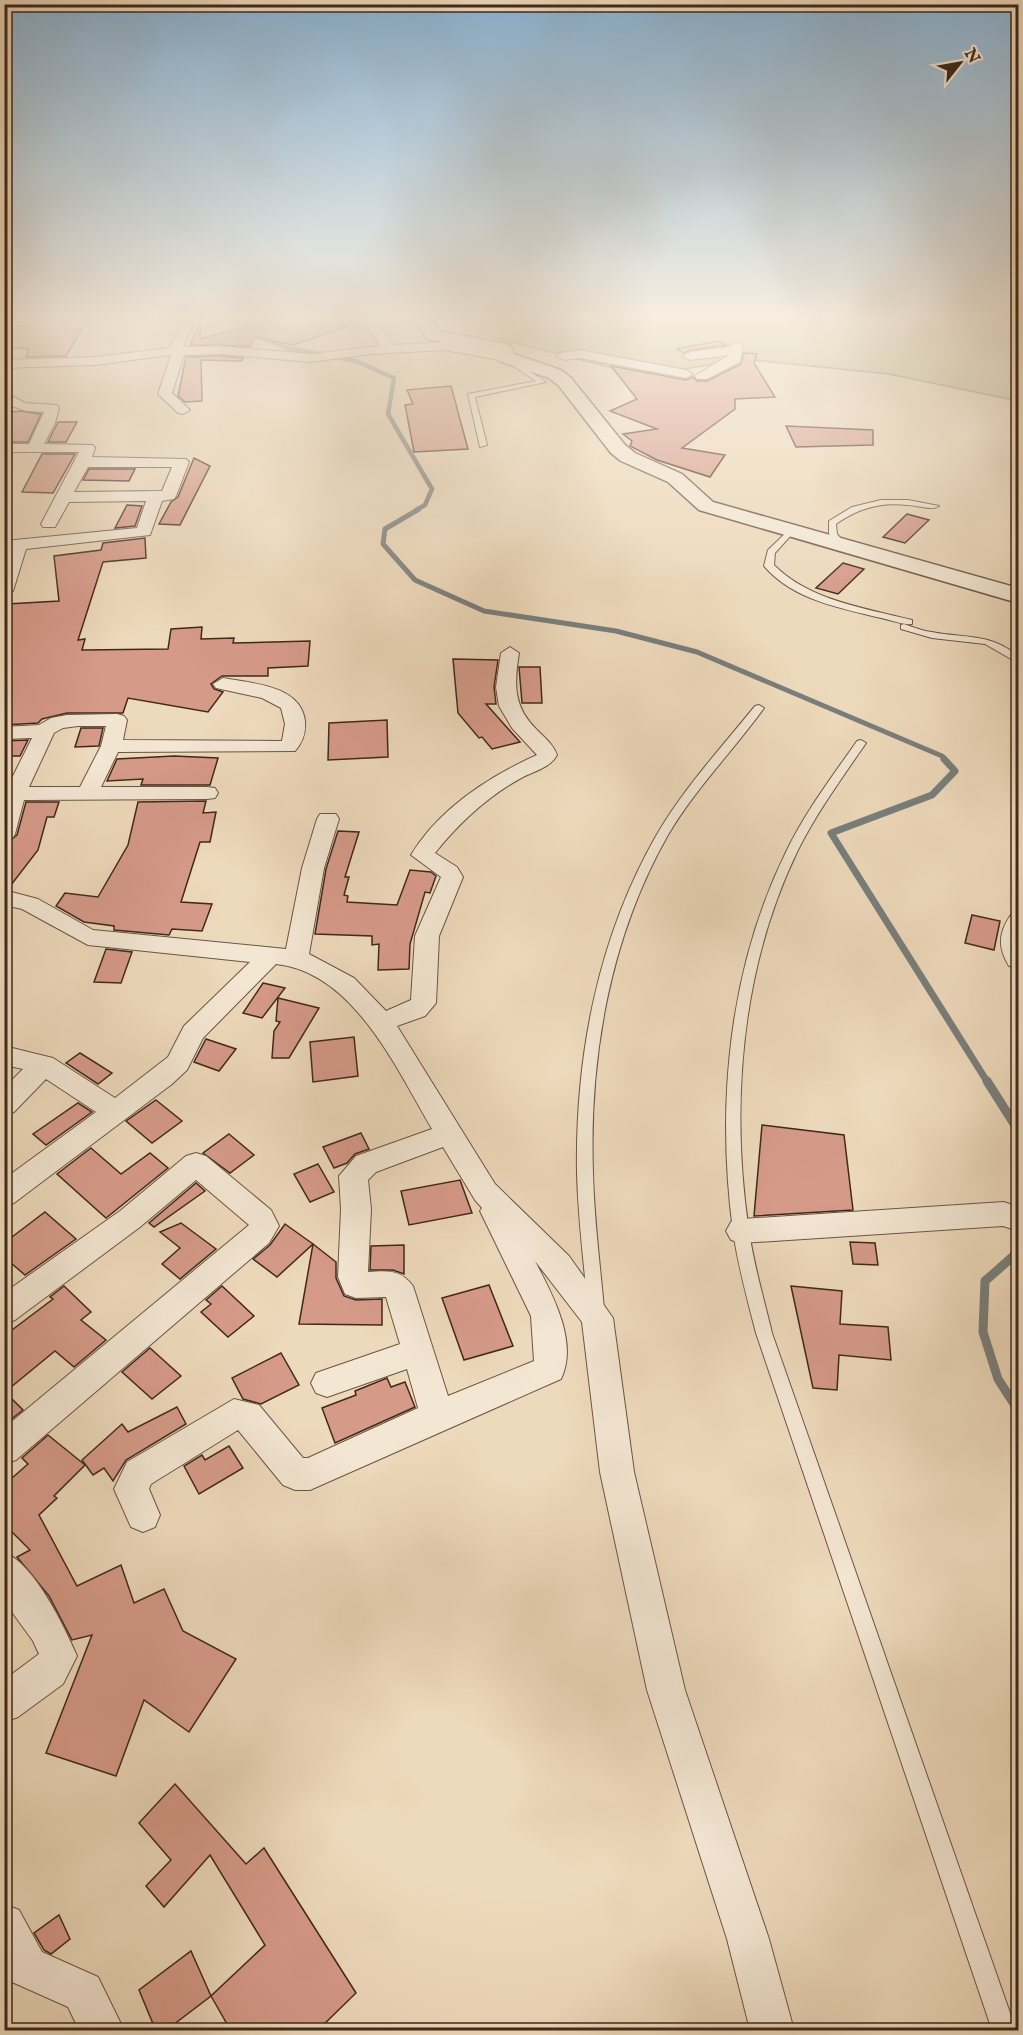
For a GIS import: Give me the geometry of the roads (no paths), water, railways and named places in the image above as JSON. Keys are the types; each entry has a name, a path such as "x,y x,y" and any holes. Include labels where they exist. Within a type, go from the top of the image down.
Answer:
{"street":[{"path":"34,448 48,423 51,410"},
{"path":"587,410 628,458 675,478 693,498 706,506 937,574 996,587 1018,596"},
{"path":"4,453 7,448 88,448 83,462 61,497 49,524"},
{"path":"61,497 168,496 181,462 83,462"},
{"path":"4,591 11,546 144,532 146,520 156,496"},
{"path":"381,1022 416,1010 423,1003 427,936 452,877 449,872 422,855 424,850 461,809 520,769 545,759 548,754 511,712 504,699 504,684 510,652"},
{"path":"111,746 256,748 288,747 294,741 296,712 291,706 282,699 223,684"},
{"path":"4,834 15,794 47,727 60,721 117,720 111,746 87,793"},
{"path":"4,733 45,731"},
{"path":"15,794 207,793"},
{"path":"4,1195 114,1111 163,1077 178,1063 193,1033 284,956 328,819"},
{"path":"4,897 30,904 88,937 284,956 318,967 345,984 381,1022 450,1134 485,1192 548,1316 550,1370 436,1416 310,1474 295,1474 247,1416 234,1414 139,1473 130,1489 143,1515"},
{"path":"1018,922 1013,929 1012,948 1018,960"},
{"path":"4,1055 45,1065 114,1111"},
{"path":"4,1105 45,1065"},
{"path":"436,1416 402,1295 394,1284 356,1285 353,1277 356,1209 353,1176 366,1164 450,1134"},
{"path":"4,1311 130,1219 196,1164 261,1218 264,1226 259,1234 4,1449"},
{"path":"485,1192 558,1265 597,1317 617,1472 666,1690 748,1939 772,2031"},
{"path":"741,1231 1011,1217"},
{"path":"327,1383 417,1352"},
{"path":"4,1570 47,1629 58,1656 50,1671 4,1703"},
{"path":"4,1925 27,1967 83,1992 102,2031"}],"lane":[{"path":"474,410 483,445"},
{"path":"844,547 833,534 832,524 844,513 858,506 895,501 935,506"},
{"path":"790,532 771,552 769,566 779,579 806,593 933,636 967,636 985,640 1018,660"},
{"path":"597,1317 585,1173 587,1076 600,994 621,922 662,836 706,774 759,708"},
{"path":"861,742 819,804 786,865 759,935 738,1035 734,1137 741,1231 764,1333 1004,2031"}],"waterway":[{"path":"389,410 388,414 432,489 425,505 416,510"},
{"path":"419,509 385,529 383,544 415,580 484,611 616,631 697,652 942,756 946,760"},
{"path":"944,759 955,771 932,795 831,833 988,1083"},
{"path":"987,1081 1018,1130"},
{"path":"1018,1252 985,1281 983,1332 998,1379 1018,1410"}]}
